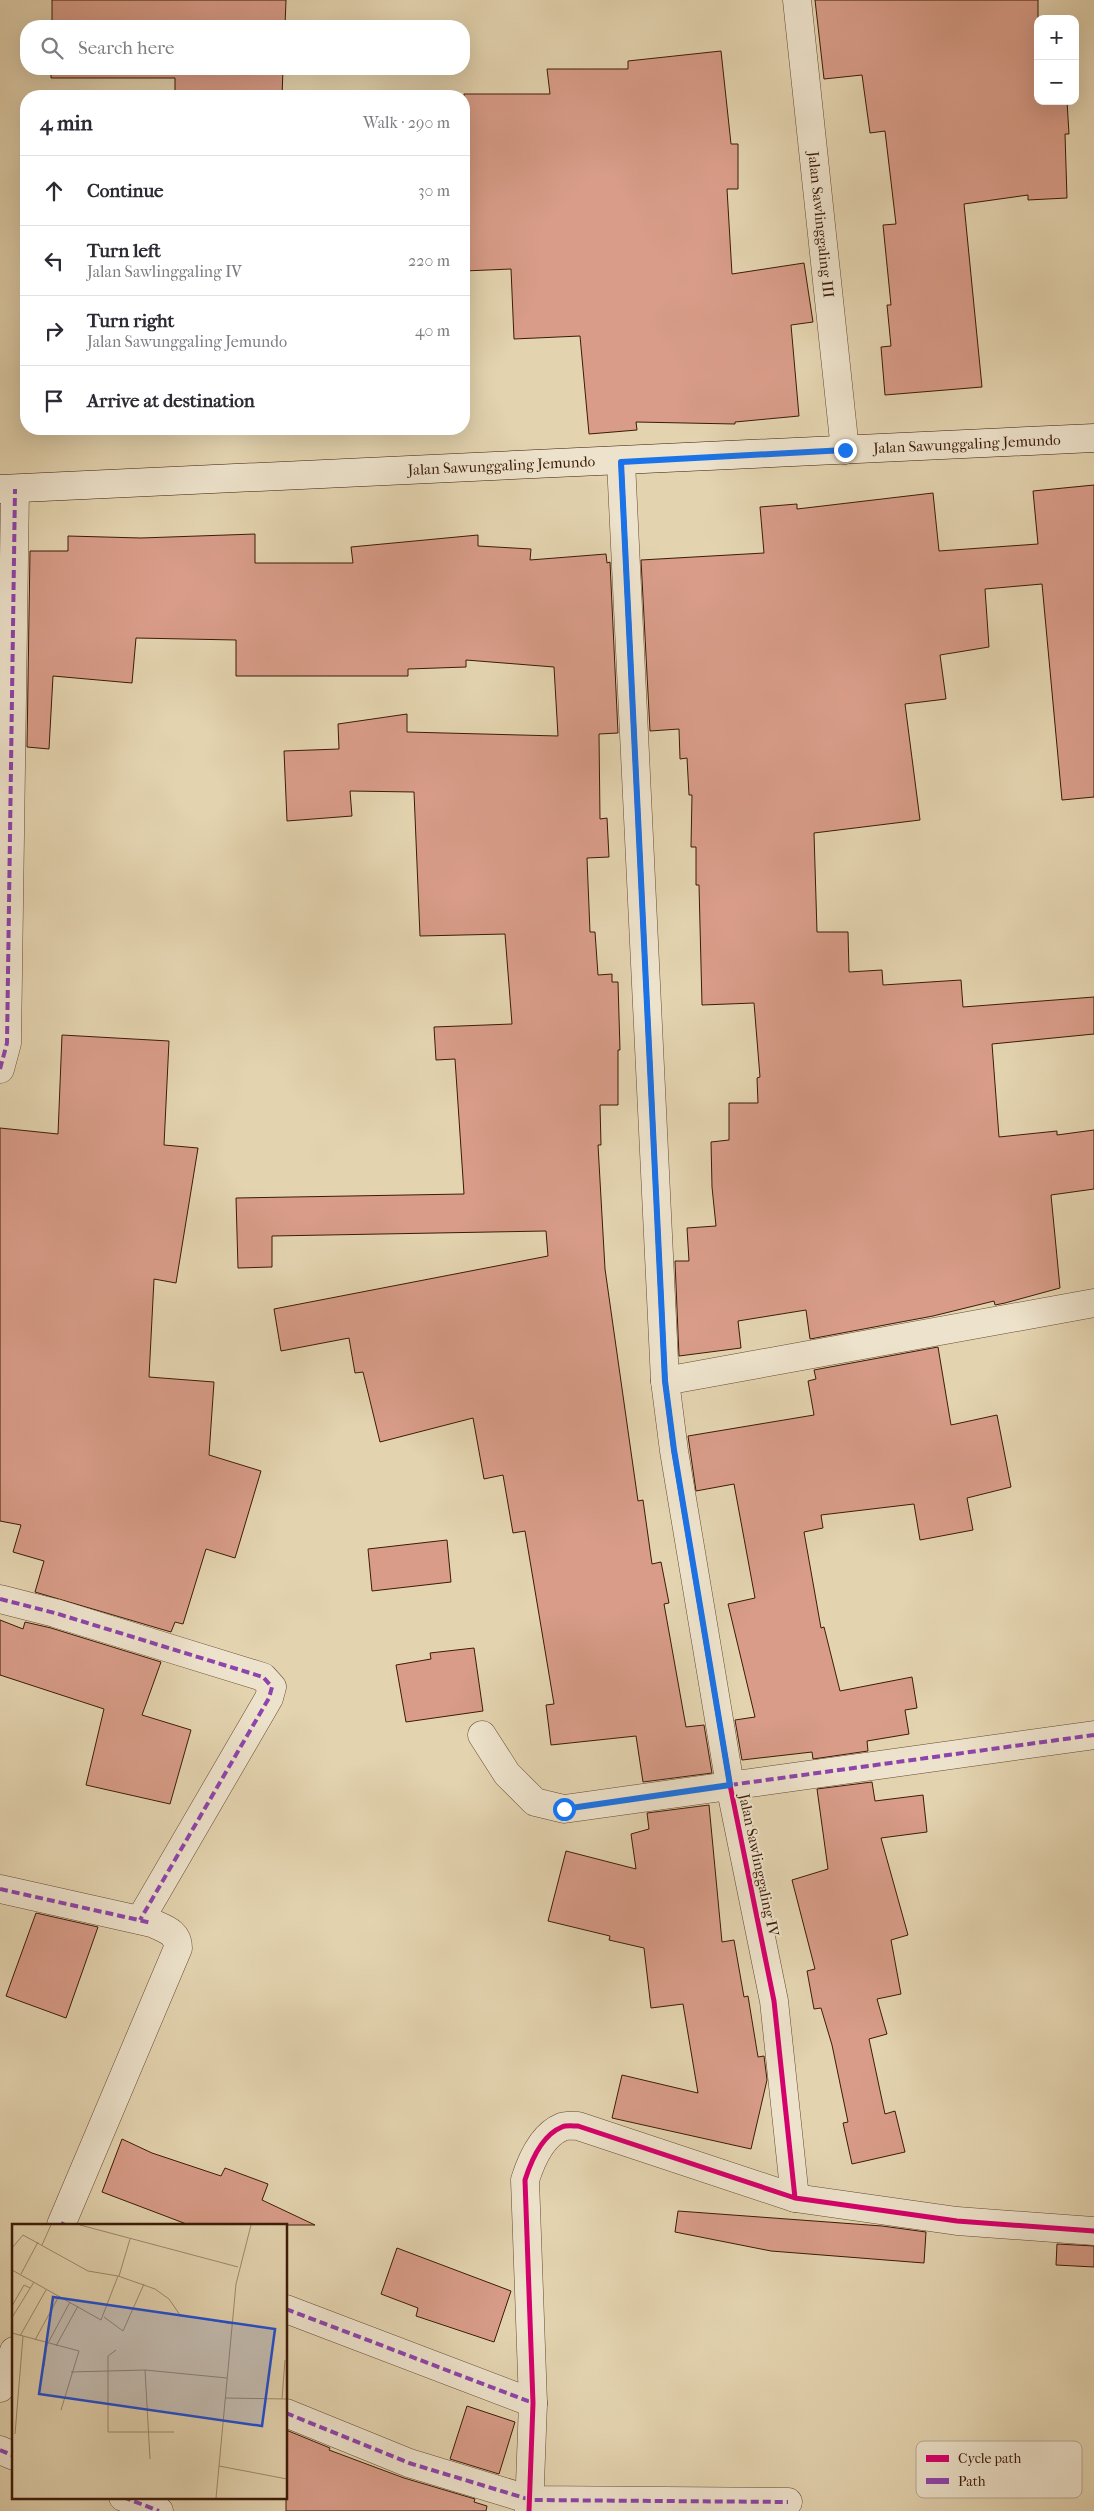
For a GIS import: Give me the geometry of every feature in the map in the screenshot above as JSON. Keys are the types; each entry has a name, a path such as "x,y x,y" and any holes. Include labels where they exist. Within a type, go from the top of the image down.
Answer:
{"street":[{"name":"Jalan Sawlinggaling III","path":"798,0 845,450"},
{"name":"Jalan Sawunggaling Jemundo","path":"7,489 621,462 1094,438"},
{"name":"Jalan Sawlinggaling IV","path":"621,462 665,1381 674,1450 730,1785 774,2001 795,2198"},
{"path":"0,1069 7,1043 7,489"},
{"path":"665,1381 1094,1303"},
{"path":"0,1599 55,1613 264,1677 272,1687 269,1698 155,1925"},
{"path":"482,1734 506,1774 535,1802 564,1809 1094,1735"},
{"path":"0,1889 155,1925 178,1940 178,1948 62,2224"},
{"path":"530,2505 533,2403 525,2180 533,2157 555,2132 562,2127 578,2126 795,2198 957,2221 1094,2231"},
{"path":"288,2310 533,2403"},
{"path":"0,2388 12,2356"},
{"path":"288,2414 409,2463 530,2505 788,2502"},
{"path":"0,2450 12,2455"},
{"path":"126,2498 159,2511"}],"building":[{"path":"52,0 286,0 285,20 52,20"},
{"path":"815,0 1038,0 1038,15 1034,15 1034,105 1067,105 1069,134 1065,134 1067,198 1028,200 1028,195 964,204 982,387 885,395 881,347 891,346 887,305 891,305 883,225 896,224 885,131 870,133 862,75 824,79"},
{"path":"721,51 731,144 738,144 738,189 727,189 732,274 804,263 813,322 791,325 799,416 735,422 735,424 636,422 637,430 589,434 580,336 514,339 511,269 470,271 470,94 550,94 547,69 628,69 628,61"},
{"path":"51,75 283,75 282,90 175,90 175,78 51,78"},
{"path":"1094,485 1094,797 1062,800 1042,584 985,589 989,647 940,655 946,699 905,704 920,820 814,833 817,932 848,932 849,972 882,970 883,985 961,980 963,1007 1094,997 1094,1034 992,1044 999,1137 1057,1131 1057,1135 1094,1130 1094,1189 1051,1195 1060,1288 1005,1303 995,1305 994,1301 933,1316 810,1339 806,1310 738,1321 741,1348 679,1356 675,1261 689,1261 687,1228 716,1226 712,1187 711,1142 729,1140 729,1103 758,1103 757,1078 760,1077 754,1003 702,1005 699,885 696,885 696,847 691,847 692,795 689,795 687,758 680,759 679,729 650,731 641,560 764,553 760,507 797,504 797,509 933,493 939,551 1038,544 1033,491"},
{"path":"255,534 255,563 353,563 351,547 478,535 478,546 531,549 530,560 606,554 607,563 610,562 618,733 599,734 600,819 607,818 609,857 587,858 590,932 595,932 598,975 612,974 612,982 618,982 620,1050 618,1050 618,1105 600,1105 601,1145 598,1145 605,1269 638,1501 643,1500 652,1564 661,1562 669,1603 664,1604 686,1727 704,1725 712,1773 643,1782 636,1736 551,1745 546,1705 554,1704 525,1531 513,1533 503,1475 484,1479 473,1418 380,1442 363,1372 355,1373 349,1338 281,1351 274,1309 548,1256 546,1231 272,1236 272,1267 238,1268 236,1198 464,1194 455,1059 436,1060 434,1027 512,1024 505,934 420,936 414,792 350,791 352,816 287,821 284,751 339,749 338,724 407,714 407,732 558,736 554,667 466,660 466,667 408,669 408,676 236,676 236,640 136,638 132,683 53,676 49,749 27,747 30,551 68,551 68,536 141,538"},
{"path":"62,1035 169,1041 164,1145 198,1148 176,1283 154,1279 149,1377 214,1382 209,1455 261,1471 235,1558 206,1549 183,1624 175,1622 171,1632 35,1592 44,1561 13,1552 21,1525 0,1521 0,1128 58,1134"},
{"path":"938,1347 951,1425 997,1415 1011,1487 967,1498 973,1530 920,1540 914,1504 821,1515 823,1528 804,1532 821,1628 824,1627 840,1691 912,1677 917,1708 905,1710 909,1734 867,1741 868,1751 813,1759 812,1752 742,1760 735,1720 755,1717 728,1604 755,1598 734,1484 696,1491 688,1436 814,1415 808,1381 816,1379 814,1370"},
{"path":"447,1540 451,1582 372,1591 368,1549"},
{"path":"0,1620 23,1629 25,1622 51,1628 161,1662 142,1715 191,1730 170,1804 86,1785 104,1709 0,1675"},
{"path":"474,1648 483,1711 406,1722 396,1665 431,1659 430,1653"},
{"path":"872,1782 875,1801 923,1795 927,1832 881,1838 908,1935 891,1940 901,1994 877,1999 887,2034 869,2039 885,2114 895,2111 905,2152 852,2164 843,2123 848,2122 832,2045 821,2008 814,2009 807,1971 815,1969 792,1880 828,1869 817,1789"},
{"path":"709,1805 722,1942 734,1940 744,1997 748,1996 758,2057 764,2056 767,2080 751,2149 612,2118 622,2075 698,2093 683,2004 651,2008 644,1948 609,1940 610,1936 548,1921 566,1851 636,1869 631,1834 649,1829 647,1813"},
{"path":"36,1913 98,1927 66,2018 6,1996"},
{"path":"122,2139 152,2153 221,2176 225,2168 268,2184 262,2200 315,2225 186,2224 102,2192"},
{"path":"678,2211 882,2226 926,2232 924,2263 771,2251 675,2232"},
{"path":"1057,2244 1094,2246 1094,2267 1056,2265"},
{"path":"397,2248 511,2291 494,2342 416,2316 418,2308 381,2294"},
{"path":"467,2406 515,2422 499,2474 450,2459"},
{"path":"288,2431 330,2448 329,2450 404,2478 475,2499 474,2502 487,2506 486,2511 286,2511 286,2498 288,2498"}],"marked path":[{"path":"0,1069 7,1043 15,489"},
{"path":"0,1599 55,1613 263,1677 272,1687 269,1698 140,1920"},
{"path":"730,1785 1094,1735"},
{"path":"0,1889 152,1923"},
{"path":"288,2310 533,2403"},
{"path":"288,2414 409,2463 531,2500 788,2502"},
{"path":"0,2450 12,2455"},
{"path":"126,2498 159,2511"}],"cycle path":[{"path":"621,462 665,1381 674,1451 730,1785 774,2001 795,2198"},
{"path":"529,2511 533,2403 525,2180 538,2149 549,2136 562,2127 578,2126 795,2198 957,2221 1094,2231"}],"route":[{"path":"564,1809 730,1785 674,1450 665,1381 621,462 845,450"}]}
